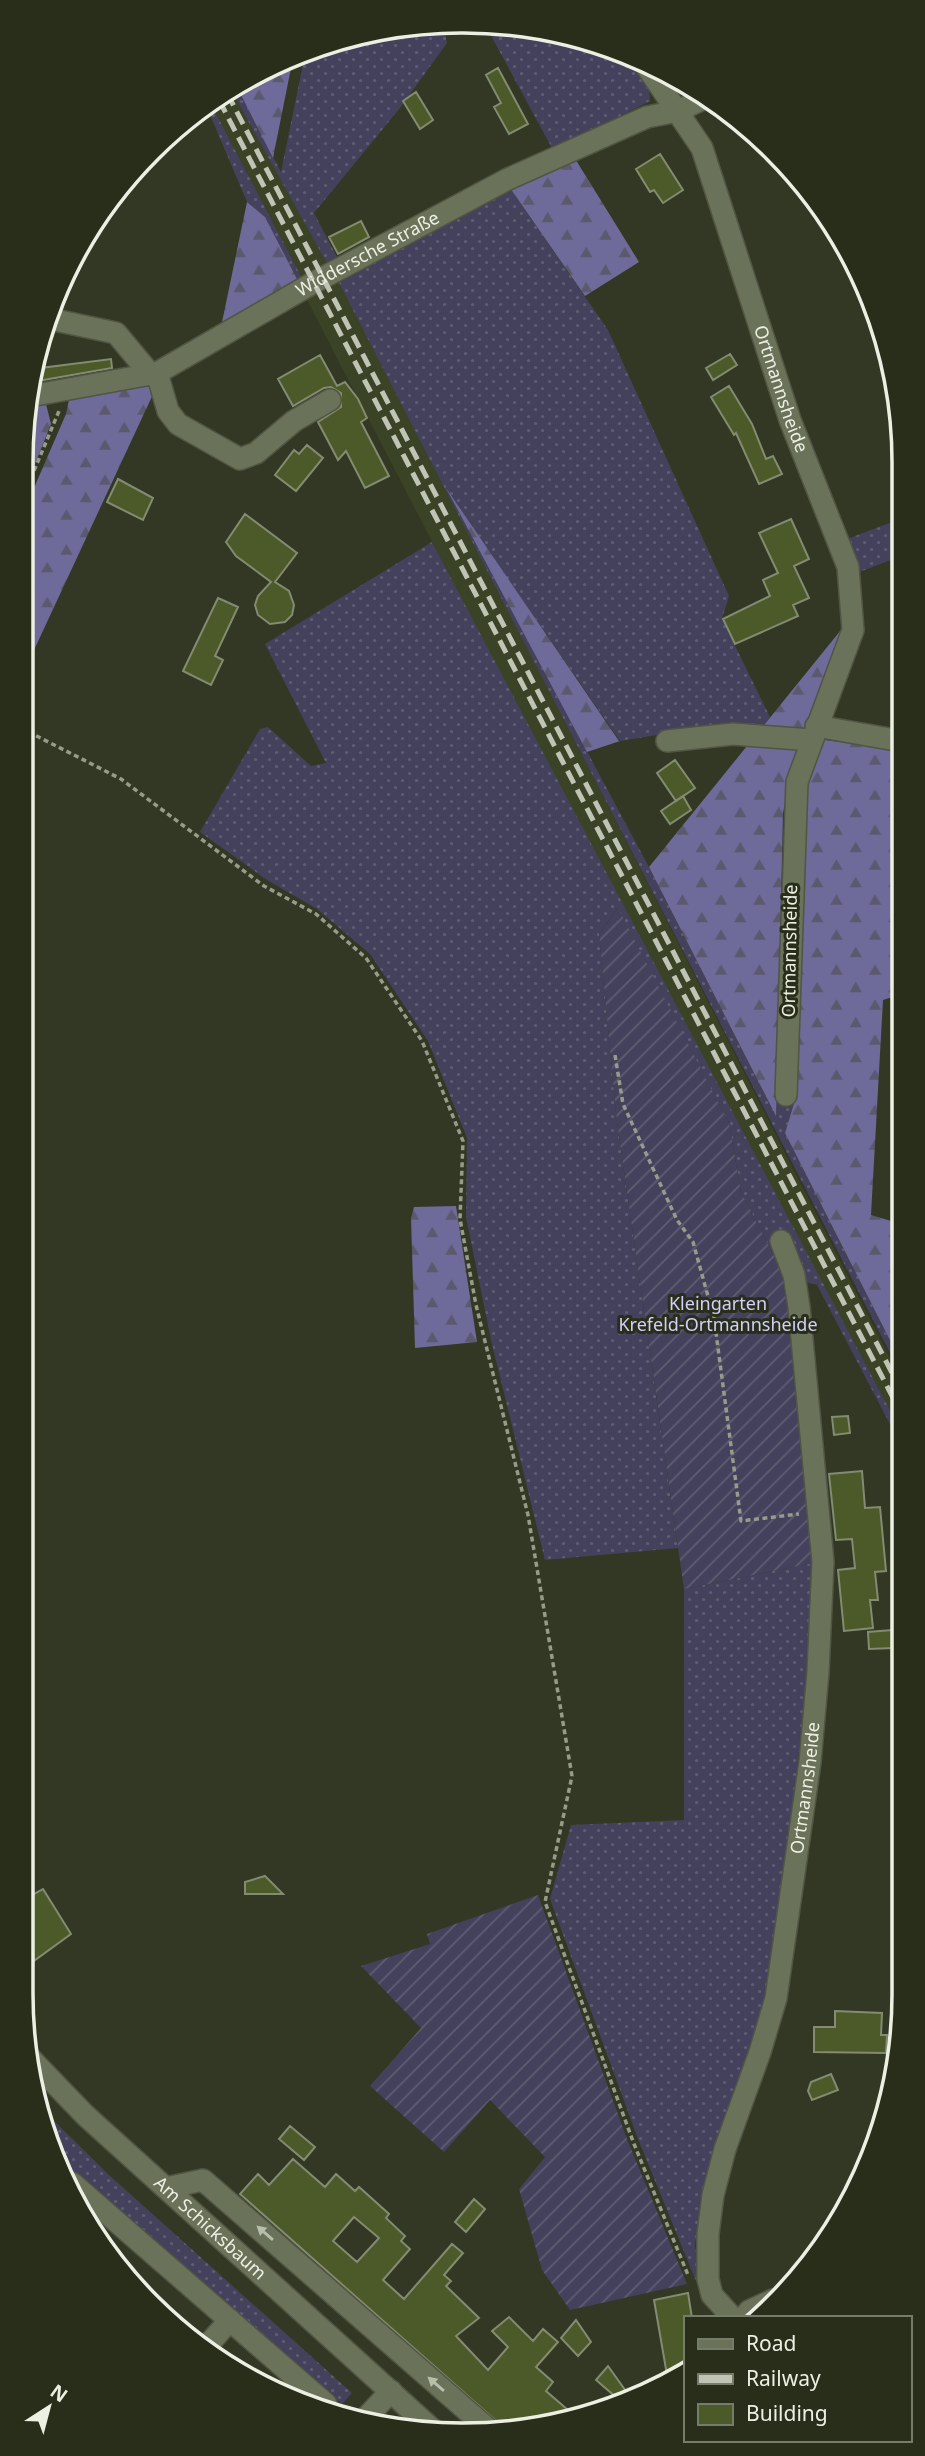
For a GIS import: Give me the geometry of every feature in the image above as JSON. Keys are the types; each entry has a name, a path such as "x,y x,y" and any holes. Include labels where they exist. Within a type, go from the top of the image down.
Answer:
{"street":[{"name":"Ortmannsheide","path":"656,80 702,148 790,420 848,567 853,630 838,678 813,733 797,782 786,1095"},
{"name":"Widdersche Straße","path":"39,395 64,393 154,374 313,283 506,180 647,117 678,111 696,103"},
{"path":"58,321 116,333 154,374 172,418 200,438 240,459 256,453 294,421 330,400"},
{"path":"667,741 733,734 813,733 892,740"},
{"name":"Ortmannsheide","path":"712,2295 708,2234 713,2195 725,2149 776,1998 810,1762 823,1562 799,1307 794,1275 781,1241"},
{"name":"Am Schicksbaum","path":"40,2071 85,2115 422,2421"},
{"path":"166,2188 203,2180 481,2422"},
{"path":"98,2215 230,2320 319,2398"},
{"path":"712,2295 731,2316"},
{"path":"211,2341 230,2320"},
{"path":"371,2413 391,2391"}],"path":[{"path":"33,475 55,425 64,393"},
{"path":"33,733 121,779 264,886 316,914 366,958 422,1041 463,1141 460,1219 485,1342 528,1515 572,1776 545,1902 634,2144 696,2294 712,2295"},
{"path":"615,1055 622,1104 677,1220 693,1242 710,1306 741,1521 818,1512"}],"shaded area":[{"path":"236,99 339,283 446,488 892,1362 892,1414 558,785 307,300 298,281 302,278 215,112"}],"green space":[{"path":"445,34 447,43 400,108 314,213 338,259 328,265 236,99 241,95 281,172 303,64 379,41"},
{"path":"490,34 546,41 574,48 627,66 641,73 645,78 650,101 553,150"},
{"path":"291,70 273,158 241,95"},
{"path":"215,112 302,278 298,281 265,217 247,202 210,116"},
{"path":"574,157 639,262 585,296 508,185"},
{"path":"508,185 608,330 729,596 722,619 770,717 762,727 688,730 620,741 450,496 649,867 775,1114 776,1096 795,1100 785,1133 892,1344 892,1357 339,283 387,250"},
{"path":"247,202 265,217 298,281 221,327"},
{"path":"159,381 33,652 33,490 66,414 70,395"},
{"path":"45,400 51,424 33,469 34,434 38,401"},
{"path":"446,488 619,741 620,741 587,752"},
{"path":"892,522 892,559 857,573 847,539"},
{"path":"432,542 892,1414 892,1428 817,1285 801,1281 783,1231 772,1236 785,1277 741,1192 729,1123 617,909 599,934 617,1123 678,1548 545,1560 491,1340 466,1217 467,1138 428,1041 370,954 317,909 267,880 200,832 260,729 268,727 311,766 326,763 265,644"},
{"path":"845,625 797,746 783,813 776,1116 649,867"},
{"path":"817,739 892,749 892,997 883,1000 871,1215 891,1221 892,1227 892,1344 785,1133 795,1100 802,805"},
{"name":"Kleingarten Krefeld-Ortmannsheide","path":"618,908 729,1123 741,1192 785,1277 789,1294 813,1563 684,1589 617,1123 599,934"},
{"path":"456,1206 477,1342 415,1348 411,1218 414,1207"},
{"path":"813,1563 809,1663 787,1858 766,1998 748,2062 706,2177 695,2245 700,2291 638,2139 550,1899 571,1825 684,1820 684,1589"},
{"path":"538,1895 627,2139 687,2284 570,2310 542,2270 519,2189 545,2157 490,2100 444,2152 370,2086 421,2028 361,1966 430,1944 427,1934"},
{"path":"52,2119 109,2175 352,2393 342,2404 74,2174"}],"building":[{"path":"498,68 528,124 509,134 494,107 501,103 486,75"},
{"path":"416,92 433,120 420,129 403,101"},
{"path":"660,154 683,190 663,203 654,190 650,192 636,169"},
{"path":"361,221 369,237 338,254 329,237"},
{"path":"730,354 737,365 713,380 706,368"},
{"path":"320,355 337,386 345,382 358,399 367,418 361,422 389,476 365,488 346,451 338,460 318,422 341,407 341,393 331,387 324,388 293,406 278,379"},
{"path":"111,359 112,368 41,380 44,368"},
{"path":"729,386 752,424 766,459 773,456 782,474 759,484 736,433 734,435 711,397"},
{"path":"307,445 323,458 296,491 275,475 294,450 299,454"},
{"path":"118,479 153,498 143,520 107,502"},
{"path":"245,514 297,553 275,582 289,591 294,605 292,615 285,622 270,624 258,615 255,605 258,596 271,582 236,556 226,542"},
{"path":"791,519 809,559 794,566 809,598 793,605 798,616 735,644 723,619 770,596 763,580 778,573 759,533"},
{"path":"218,598 238,607 215,656 223,660 211,685 183,671"},
{"path":"675,760 695,788 676,801 657,773"},
{"path":"683,796 691,810 670,824 661,811"},
{"path":"848,1416 850,1433 834,1435 832,1417"},
{"path":"862,1471 865,1508 880,1507 886,1571 875,1572 878,1600 870,1600 873,1628 844,1631 838,1570 855,1568 852,1539 836,1540 829,1474"},
{"path":"892,1630 892,1648 869,1649 868,1632"},
{"path":"265,1876 283,1894 245,1894 245,1882"},
{"path":"43,1889 71,1934 33,1962 33,1894"},
{"path":"835,2011 882,2013 881,2035 887,2035 886,2053 814,2052 814,2027 835,2027"},
{"path":"831,2074 838,2090 812,2100 808,2091 811,2082"},
{"path":"290,2126 315,2147 304,2160 279,2139"},
{"path":"293,2159 325,2187 336,2174 355,2191 359,2187 389,2214 386,2218 405,2236 401,2241 410,2249 383,2280 404,2299 452,2244 463,2253 444,2275 451,2281 446,2286 479,2318 456,2336 488,2370 508,2347 492,2331 509,2317 533,2341 543,2329 558,2342 536,2367 553,2382 546,2391 568,2410 497,2421 240,2194 258,2174 269,2185","holes":["354,2217 379,2238 357,2262 333,2241"]},
{"path":"474,2199 485,2209 466,2232 455,2222"},
{"path":"688,2293 692,2316 684,2316 684,2361 666,2371 654,2300"},
{"path":"576,2320 591,2342 578,2356 561,2338"},
{"path":"608,2366 626,2391 614,2395 596,2380"}],"railway":[{"path":"231,101 892,1373"},
{"path":"223,107 892,1396"}]}
